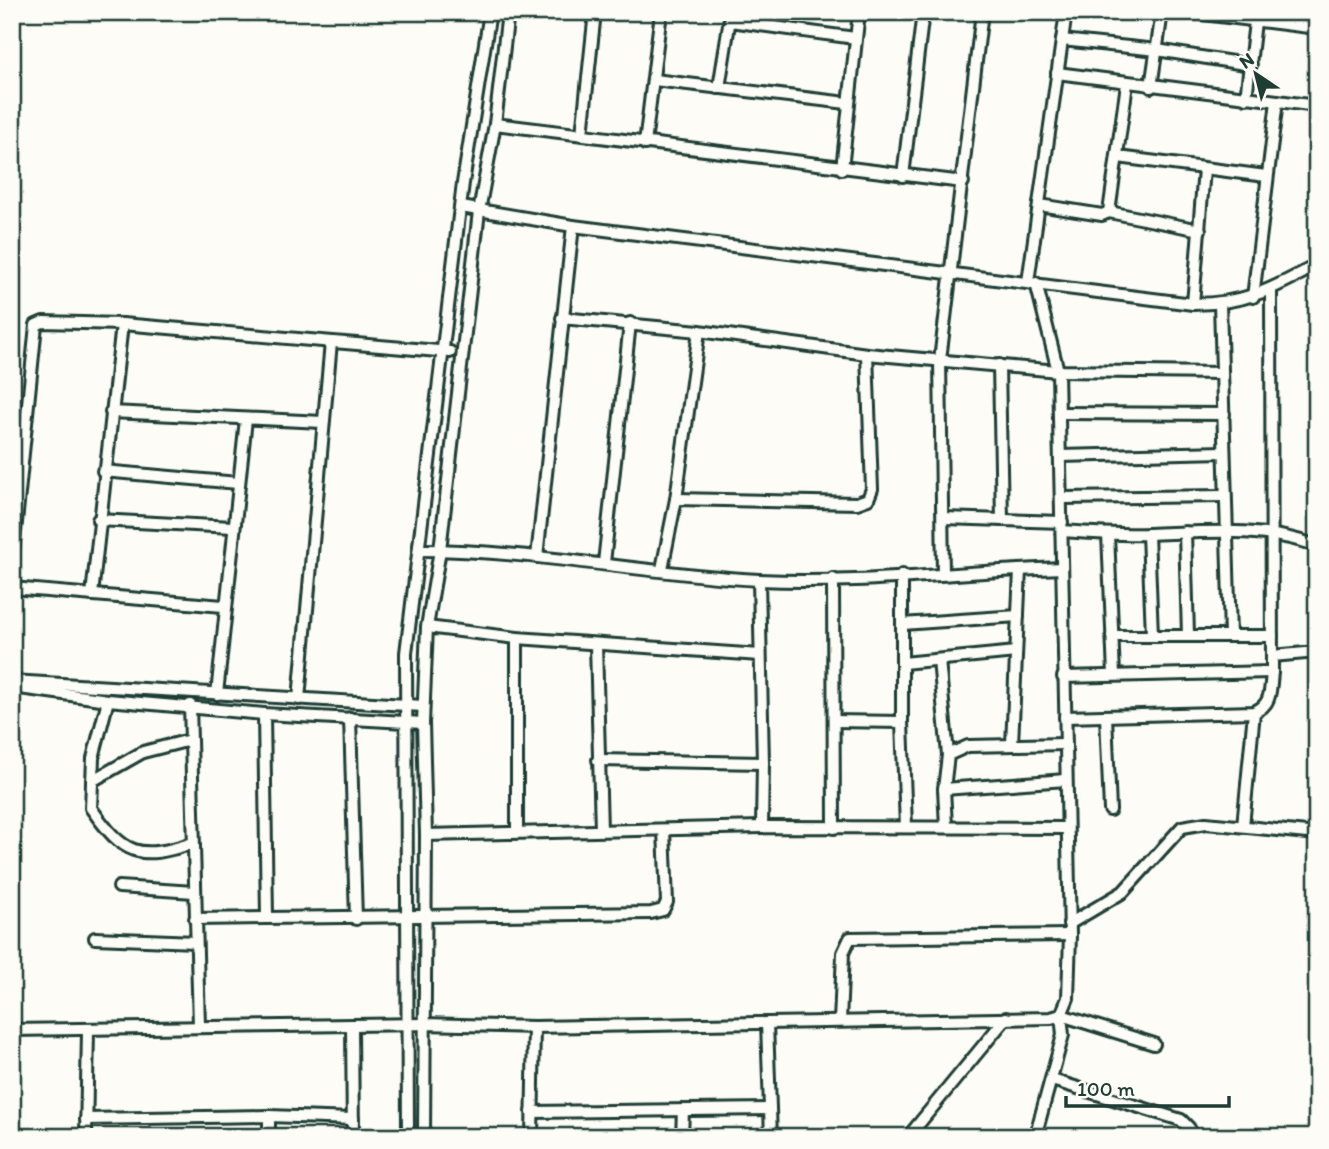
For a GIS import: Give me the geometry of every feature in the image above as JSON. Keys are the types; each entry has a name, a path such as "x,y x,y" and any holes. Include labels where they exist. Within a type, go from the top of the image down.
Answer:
{"street":[{"path":"408,1137 405,1025 406,653 461,207 490,12"},
{"path":"424,1137 426,835 422,723 427,627 440,550 479,211 495,124 508,12"},
{"path":"582,134 595,12"},
{"path":"645,144 661,12"},
{"path":"842,169 847,103 859,12"},
{"path":"903,176 923,12"},
{"path":"943,574 940,360 982,12"},
{"path":"1035,1137 1063,1035 1061,1015 1068,998 1058,371 1032,283 1066,12"},
{"path":"1151,87 1161,12"},
{"path":"1186,12 1317,28"},
{"path":"719,88 730,17 855,38"},
{"path":"1247,98 1255,22"},
{"path":"1062,40 1157,50 1251,65"},
{"path":"1057,73 1317,106"},
{"path":"654,80 847,103"},
{"path":"1109,212 1127,84"},
{"path":"1253,297 1277,101"},
{"path":"495,124 963,182"},
{"path":"1118,157 1266,176"},
{"path":"1193,304 1204,169"},
{"path":"1040,205 1102,215 1109,212 1200,230"},
{"path":"461,207 573,226 1193,304 1220,304 1253,297 1317,265"},
{"path":"537,557 573,226"},
{"path":"1065,717 1254,712 1264,708 1269,701 1272,673 1271,290"},
{"path":"1220,304 1230,635"},
{"path":"562,318 699,331 867,354 1058,371 1223,373"},
{"path":"12,562 33,329 43,322 122,324 463,353"},
{"path":"604,563 630,323"},
{"path":"92,595 103,471 122,324"},
{"path":"662,569 676,499 699,331"},
{"path":"299,699 331,342"},
{"path":"676,499 857,503 867,499 872,489 867,354"},
{"path":"999,365 1002,520"},
{"path":"111,412 323,422"},
{"path":"1059,412 1224,414"},
{"path":"216,694 223,606 246,419"},
{"path":"1060,456 1224,452"},
{"path":"103,471 238,482"},
{"path":"1062,498 1226,496"},
{"path":"944,518 1002,520 1108,534 1228,531 1271,534 1317,545"},
{"path":"98,520 233,527"},
{"path":"1185,532 1188,635"},
{"path":"1108,534 1114,675"},
{"path":"1148,534 1152,635"},
{"path":"420,550 537,557 759,580 1062,568"},
{"path":"1012,744 1020,570"},
{"path":"902,575 902,722 906,827"},
{"path":"833,579 834,828"},
{"path":"759,580 764,763 762,827"},
{"path":"12,588 223,606"},
{"path":"902,624 1018,616"},
{"path":"427,627 517,638 760,655"},
{"path":"1112,636 1272,636"},
{"path":"517,638 517,832"},
{"path":"596,643 601,830"},
{"path":"904,663 1016,652"},
{"path":"1272,656 1317,652"},
{"path":"939,660 948,755 944,789 946,826"},
{"path":"1063,677 1272,673"},
{"path":"12,681 423,706"},
{"path":"12,687 108,700 190,705 264,714 422,723"},
{"path":"108,700 93,758 91,808 121,844 157,854 193,843"},
{"path":"190,705 198,1025"},
{"path":"1243,826 1254,712"},
{"path":"264,714 267,916"},
{"path":"1106,716 1110,810"},
{"path":"350,718 356,919"},
{"path":"834,721 902,722"},
{"path":"92,781 143,752 190,740"},
{"path":"948,755 968,746 1065,744"},
{"path":"598,760 764,763"},
{"path":"944,789 1066,780"},
{"path":"840,1021 843,953 850,938 1069,930 1123,892 1182,827 1206,823 1317,834"},
{"path":"426,835 762,827 1067,828"},
{"path":"195,919 267,916 356,919 651,913 663,910 667,902 664,830"},
{"path":"119,887 194,892"},
{"path":"95,938 196,942"},
{"path":"12,1030 88,1031 198,1025 424,1024 534,1027 1061,1015 1154,1044"},
{"path":"908,1137 1006,1018"},
{"path":"767,1023 771,1137"},
{"path":"352,1026 353,1137"},
{"path":"532,1137 534,1027"},
{"path":"86,1137 88,1031"},
{"path":"1052,1080 1181,1120 1186,1123 1191,1136"},
{"path":"532,1112 770,1109"},
{"path":"682,1137 683,1110"},
{"path":"86,1119 270,1116 353,1119"},
{"path":"269,1137 270,1116"}]}
